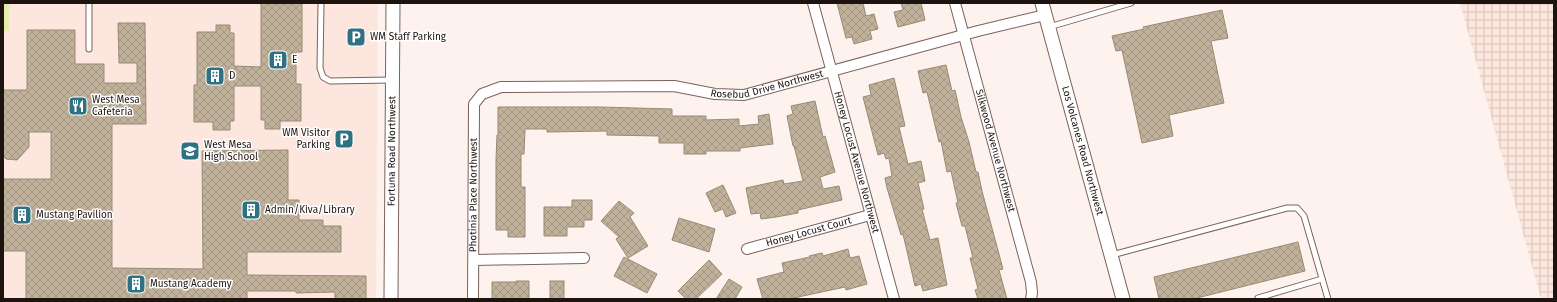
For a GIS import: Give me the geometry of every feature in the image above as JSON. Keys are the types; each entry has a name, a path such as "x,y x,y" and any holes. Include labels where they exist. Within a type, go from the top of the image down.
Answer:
{"street":[{"name":"Fortuna Road Northwest","path":"391,299 393,3"},
{"name":"Honey Locust Avenue Northwest","path":"813,3 894,299"},
{"name":"Silkwood Avenue Northwest","path":"955,3 1031,282 1031,299"},
{"name":"Rosebud Drive Northwest","path":"482,94 501,87 674,86 715,94 744,95 832,72 963,34 1045,15"},
{"name":"Los Volcanes Road Northwest","path":"1045,15 1123,299"},
{"name":"Photinia Place Northwest","path":"473,299 474,104 482,94"},
{"name":"Honey Locust Court","path":"747,249 870,215"},
{"path":"474,260 584,258"}],"lane":[{"path":"89,3 89,49"},
{"path":"321,3 320,68 323,77 330,81 392,80"},
{"path":"1045,15 1130,3"},
{"path":"1111,256 1287,208 1297,208 1304,216 1328,299"},
{"path":"1258,298 1322,279"}],"shaded area":[{"name":"West Mesa High School","path":"3,3 378,3 376,299 3,299"},
{"path":"1460,3 1554,3 1554,299 1541,299"}],"green space":[{"path":"3,3 9,3 9,31 3,31"}],"building":[{"path":"261,3 302,3 302,52 296,52 296,84 301,84 301,121 280,121 280,129 265,129 265,120 261,120 261,86 234,86 234,121 230,121 230,130 213,130 213,122 194,122 194,85 197,85 197,32 216,32 216,25 230,25 230,33 234,33 234,66 261,67"},
{"path":"837,3 863,3 866,16 874,14 878,29 870,31 872,39 854,44 852,37 846,38"},
{"path":"901,3 921,3 925,20 898,27 894,12 903,10"},
{"path":"1222,10 1228,38 1211,41 1224,103 1169,115 1173,136 1142,143 1122,50 1116,51 1112,36 1144,29 1143,27"},
{"path":"118,23 145,23 146,124 112,124 112,268 203,269 202,151 288,150 288,200 299,200 299,220 323,220 323,226 341,226 341,252 247,252 247,275 366,276 366,299 335,299 335,292 296,293 296,291 247,291 247,299 26,299 26,251 3,251 3,179 51,179 51,132 29,132 29,147 17,160 6,159 3,155 3,90 27,90 27,30 75,30 75,64 104,64 104,83 137,83 137,63 119,63"},
{"path":"946,65 952,91 955,90 976,172 978,172 1003,269 999,270 1007,299 978,299 975,290 978,289 970,258 973,258 965,226 962,226 956,203 958,203 951,171 947,172 941,141 939,142 927,92 923,93 918,71"},
{"path":"894,78 905,126 899,127 908,164 921,161 925,181 918,183 924,209 922,209 930,240 938,238 947,285 923,291 921,284 915,286 903,234 901,235 887,188 885,178 892,176 889,158 886,159 884,153 878,155 863,97 871,95 869,85"},
{"path":"815,101 823,137 825,136 835,172 820,177 823,189 839,186 842,200 798,210 798,213 776,217 761,219 760,213 751,214 746,188 783,180 784,184 803,181 793,146 787,116 793,114 791,106"},
{"path":"498,107 672,109 672,116 706,116 706,120 739,119 739,126 759,124 758,116 769,114 773,144 740,148 740,151 706,151 706,154 684,154 684,143 659,143 659,136 607,135 607,131 547,132 547,129 525,129 524,154 521,154 521,187 525,187 525,237 508,237 508,230 496,230"},
{"path":"723,185 736,213 726,217 723,209 715,212 706,193"},
{"path":"572,200 592,200 592,220 584,220 584,227 567,227 567,236 544,236 544,207 572,207"},
{"path":"619,201 634,213 630,217 648,246 628,258 616,239 619,237 601,221"},
{"path":"679,218 715,229 709,252 672,240"},
{"path":"1298,242 1305,271 1193,299 1159,299 1154,277"},
{"path":"848,249 850,258 859,256 867,284 846,290 845,287 789,299 763,299 757,279 784,272 782,263 822,253 823,256"},
{"path":"624,257 657,274 647,293 614,276"},
{"path":"709,260 722,274 696,299 686,299 678,291"},
{"path":"729,279 742,287 735,299 716,299"},
{"path":"529,281 529,299 492,299 492,282"},
{"path":"550,281 564,281 564,299 550,299"}],"place":[{"name":"WM Staff Parking","path":"356,37"},
{"name":"E","path":"278,60"},
{"name":"D","path":"215,76"},
{"name":"West Mesa Cafeteria","path":"78,106"},
{"name":"WM Visitor Parking","path":"344,139"},
{"name":"West Mesa High School","path":"190,151"},
{"name":"Admin/Kiva/Library","path":"251,210"},
{"name":"Mustang Pavilion","path":"22,215"},
{"name":"Mustang Academy","path":"136,284"}]}
